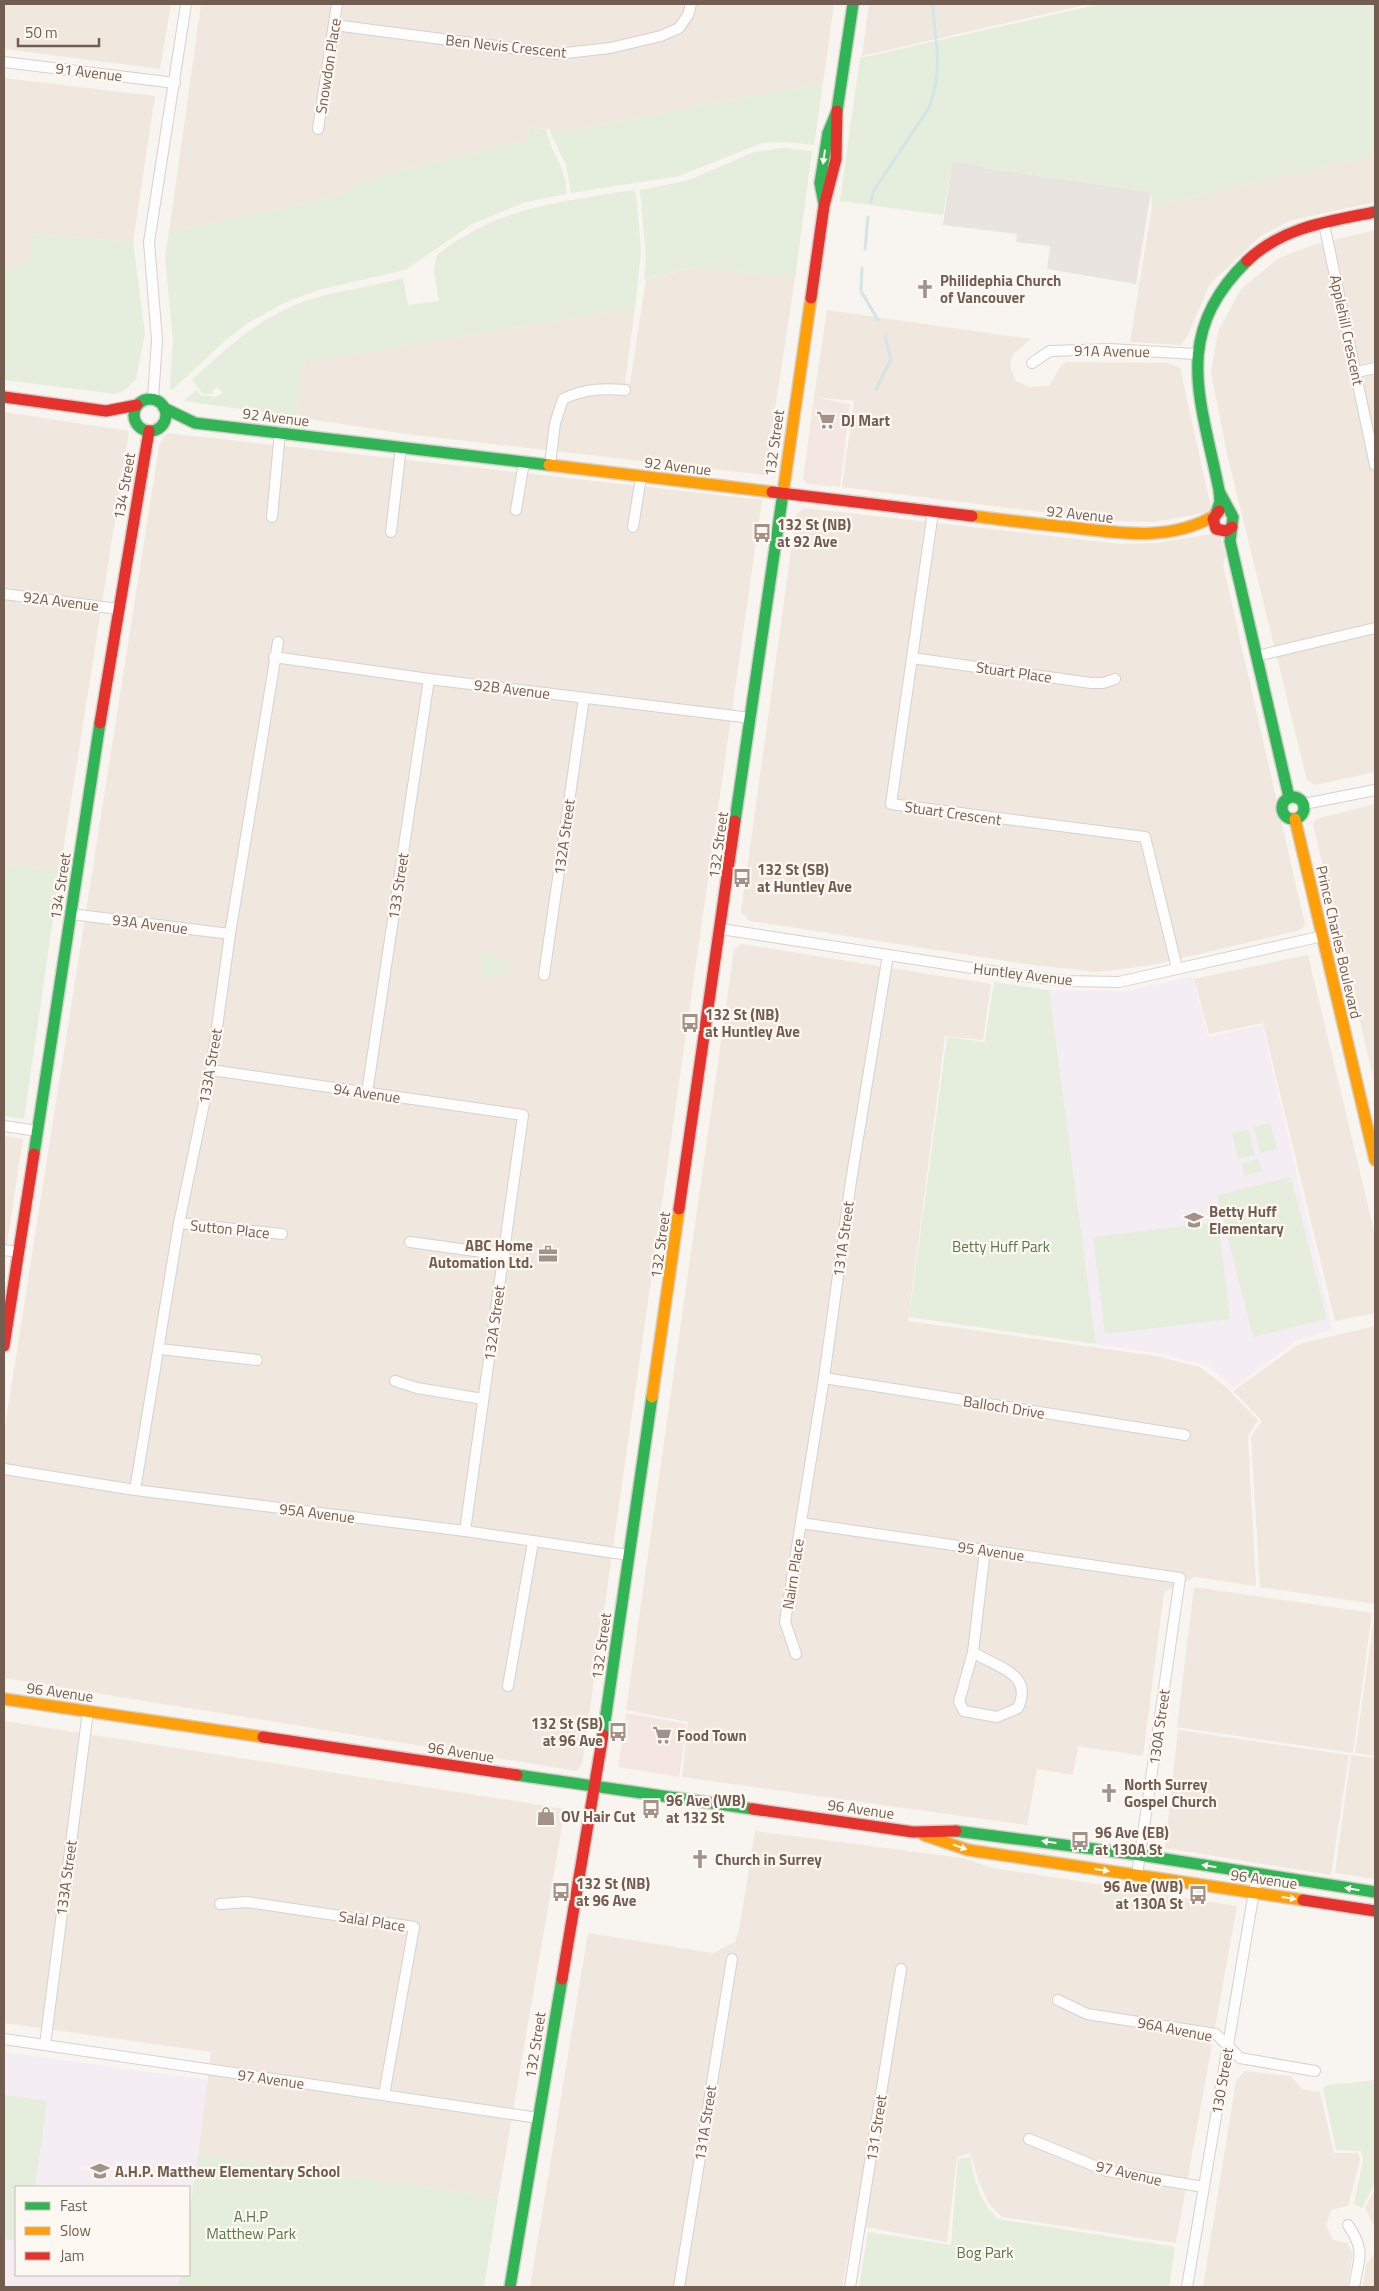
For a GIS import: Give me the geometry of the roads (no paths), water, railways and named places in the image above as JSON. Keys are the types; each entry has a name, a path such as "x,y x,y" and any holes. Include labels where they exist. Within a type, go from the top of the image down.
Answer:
{"main road":[{"name":"132 Street","path":"510,2287 595,1787 721,929 824,206 820,183 828,133 837,110 853,4"},
{"path":"1290,797 1230,541 1224,529 1213,523 1220,502 1219,490 1199,392 1196,354 1200,334 1208,314 1235,273 1252,256 1290,233 1375,212"},
{"path":"4,398 106,411 137,405 146,399 153,399 158,401 164,408 166,417 162,426"},
{"path":"137,405 134,413 136,422 142,429 149,431 162,426 195,423"},
{"name":"92 Avenue","path":"164,408 195,423 1114,533 1162,534 1190,528 1224,529"},
{"path":"106,411 113,416 136,422"},
{"name":"134 Street","path":"4,1346 118,609 149,431"},
{"path":"1219,490 1234,521 1224,529"},
{"path":"1215,514 1222,510 1229,512"},
{"name":"92 Avenue","path":"1190,528 1215,514"},
{"path":"1290,797 1298,797 1304,804 1304,812 1295,819 1288,817 1283,812 1283,804 1290,797"},
{"name":"Prince Charles Boulevard","path":"1295,819 1375,1160"},
{"name":"96 Avenue","path":"4,1699 595,1787 913,1832 967,1831 1140,1855 1375,1892"},
{"name":"96 Avenue","path":"913,1832 968,1850 1375,1911"}],"street":[{"path":"153,399 157,340 150,242 186,4"},
{"name":"Snowdon Place","path":"318,129 337,4"},
{"name":"Ben Nevis Crescent","path":"334,25 557,54 610,48 661,36 679,28 688,14 691,4"},
{"name":"91 Avenue","path":"4,62 175,83"},
{"name":"Applehill Crescent","path":"1324,224 1357,372 1375,465"},
{"name":"91A Avenue","path":"1032,363 1050,351 1109,349 1196,354"},
{"path":"1357,372 1375,368"},
{"path":"550,465 555,423 563,399 579,392 603,388 625,390"},
{"path":"272,517 280,432"},
{"path":"391,532 401,447"},
{"path":"516,510 524,462"},
{"path":"633,528 641,477"},
{"name":"Stuart Crescent","path":"933,512 891,804 1145,838 1177,968"},
{"name":"92A Avenue","path":"4,594 118,609"},
{"path":"1257,656 1375,628"},
{"name":"133A Street","path":"135,1490 160,1350 179,1223 211,1070 230,934 274,657 278,642"},
{"name":"92B Avenue","path":"274,657 429,679 751,718"},
{"name":"Stuart Place","path":"912,658 1091,683 1104,683 1115,679"},
{"name":"133 Street","path":"367,1093 429,679"},
{"name":"132A Street","path":"544,975 584,698"},
{"path":"1304,804 1375,790"},
{"name":"93A Avenue","path":"70,914 230,934"},
{"name":"Huntley Avenue","path":"721,929 1066,981 1119,982 1323,936"},
{"name":"131A Street","path":"801,1523 824,1378 851,1181 888,955"},
{"name":"94 Avenue","path":"211,1070 523,1115"},
{"name":"132A Street","path":"465,1531 523,1115"},
{"path":"4,1126 38,1131"},
{"name":"Sutton Place","path":"179,1223 282,1234"},
{"path":"410,1242 504,1255"},
{"path":"4,1250 19,1252"},
{"path":"160,1350 257,1360"},
{"name":"Balloch Drive","path":"824,1378 1185,1435"},
{"path":"394,1381 417,1388 483,1399"},
{"name":"95A Avenue","path":"4,1470 135,1490 465,1531 629,1555"},
{"name":"95 Avenue","path":"801,1523 1180,1578"},
{"name":"Nairn Place","path":"796,1654 785,1622 801,1523"},
{"path":"508,1686 533,1542"},
{"path":"973,1652 1018,1677 1022,1686 1022,1699 1018,1708 996,1717 964,1711 959,1702 973,1652 985,1550"},
{"name":"130A Street","path":"1137,1875 1180,1578"},
{"name":"133A Street","path":"45,2045 88,1711"},
{"name":"130 Street","path":"1187,2287 1257,1874"},
{"name":"Salal Place","path":"220,1904 246,1902 414,1927 384,2095"},
{"name":"131A Street","path":"679,2287 732,1959"},
{"name":"131 Street","path":"850,2287 901,1969"},
{"name":"96A Avenue","path":"1058,2000 1087,2014 1216,2034 1240,2058 1315,2071"},
{"name":"97 Avenue","path":"4,2039 538,2118"},
{"name":"97 Avenue","path":"1028,2139 1108,2171 1204,2188"},
{"path":"1348,2224 1359,2241 1360,2250 1354,2287"}],"waterway":[{"path":"871,202 873,192 930,106 935,86 937,65 933,4"},
{"path":"865,249 868,217"},
{"path":"862,268 861,291 878,320"},
{"path":"876,389 891,359 885,336"}],"place":[{"name":"Philidephia Church of Vancouver","path":"925,289"},
{"name":"DJ Mart","path":"826,420"},
{"name":"132 St (NB) at 92 Ave","path":"762,533"},
{"name":"132 St (SB) at Huntley Ave","path":"742,878"},
{"name":"132 St (NB) at Huntley Ave","path":"690,1023"},
{"name":"Betty Huff Elementary","path":"1194,1220"},
{"name":"ABC Home Automation Ltd.","path":"548,1254"},
{"name":"132 St (SB) at 96 Ave","path":"618,1732"},
{"name":"Food Town","path":"662,1735"},
{"name":"North Surrey Gospel Church","path":"1109,1793"},
{"name":"96 Ave (WB) at 132 St","path":"651,1809"},
{"name":"OV Hair Cut","path":"546,1816"},
{"name":"96 Ave (EB) at 130A St","path":"1080,1841"},
{"name":"Church in Surrey","path":"700,1859"},
{"name":"132 St (NB) at 96 Ave","path":"561,1892"},
{"name":"96 Ave (WB) at 130A St","path":"1198,1895"},
{"name":"A.H.P. Matthew Elementary School","path":"100,2171"}],"park label":[{"name":"Betty Huff Park","path":"1001,1246"},
{"name":"A.H.P Matthew Park","path":"251,2224"},
{"name":"Bog Park","path":"985,2252"}]}
